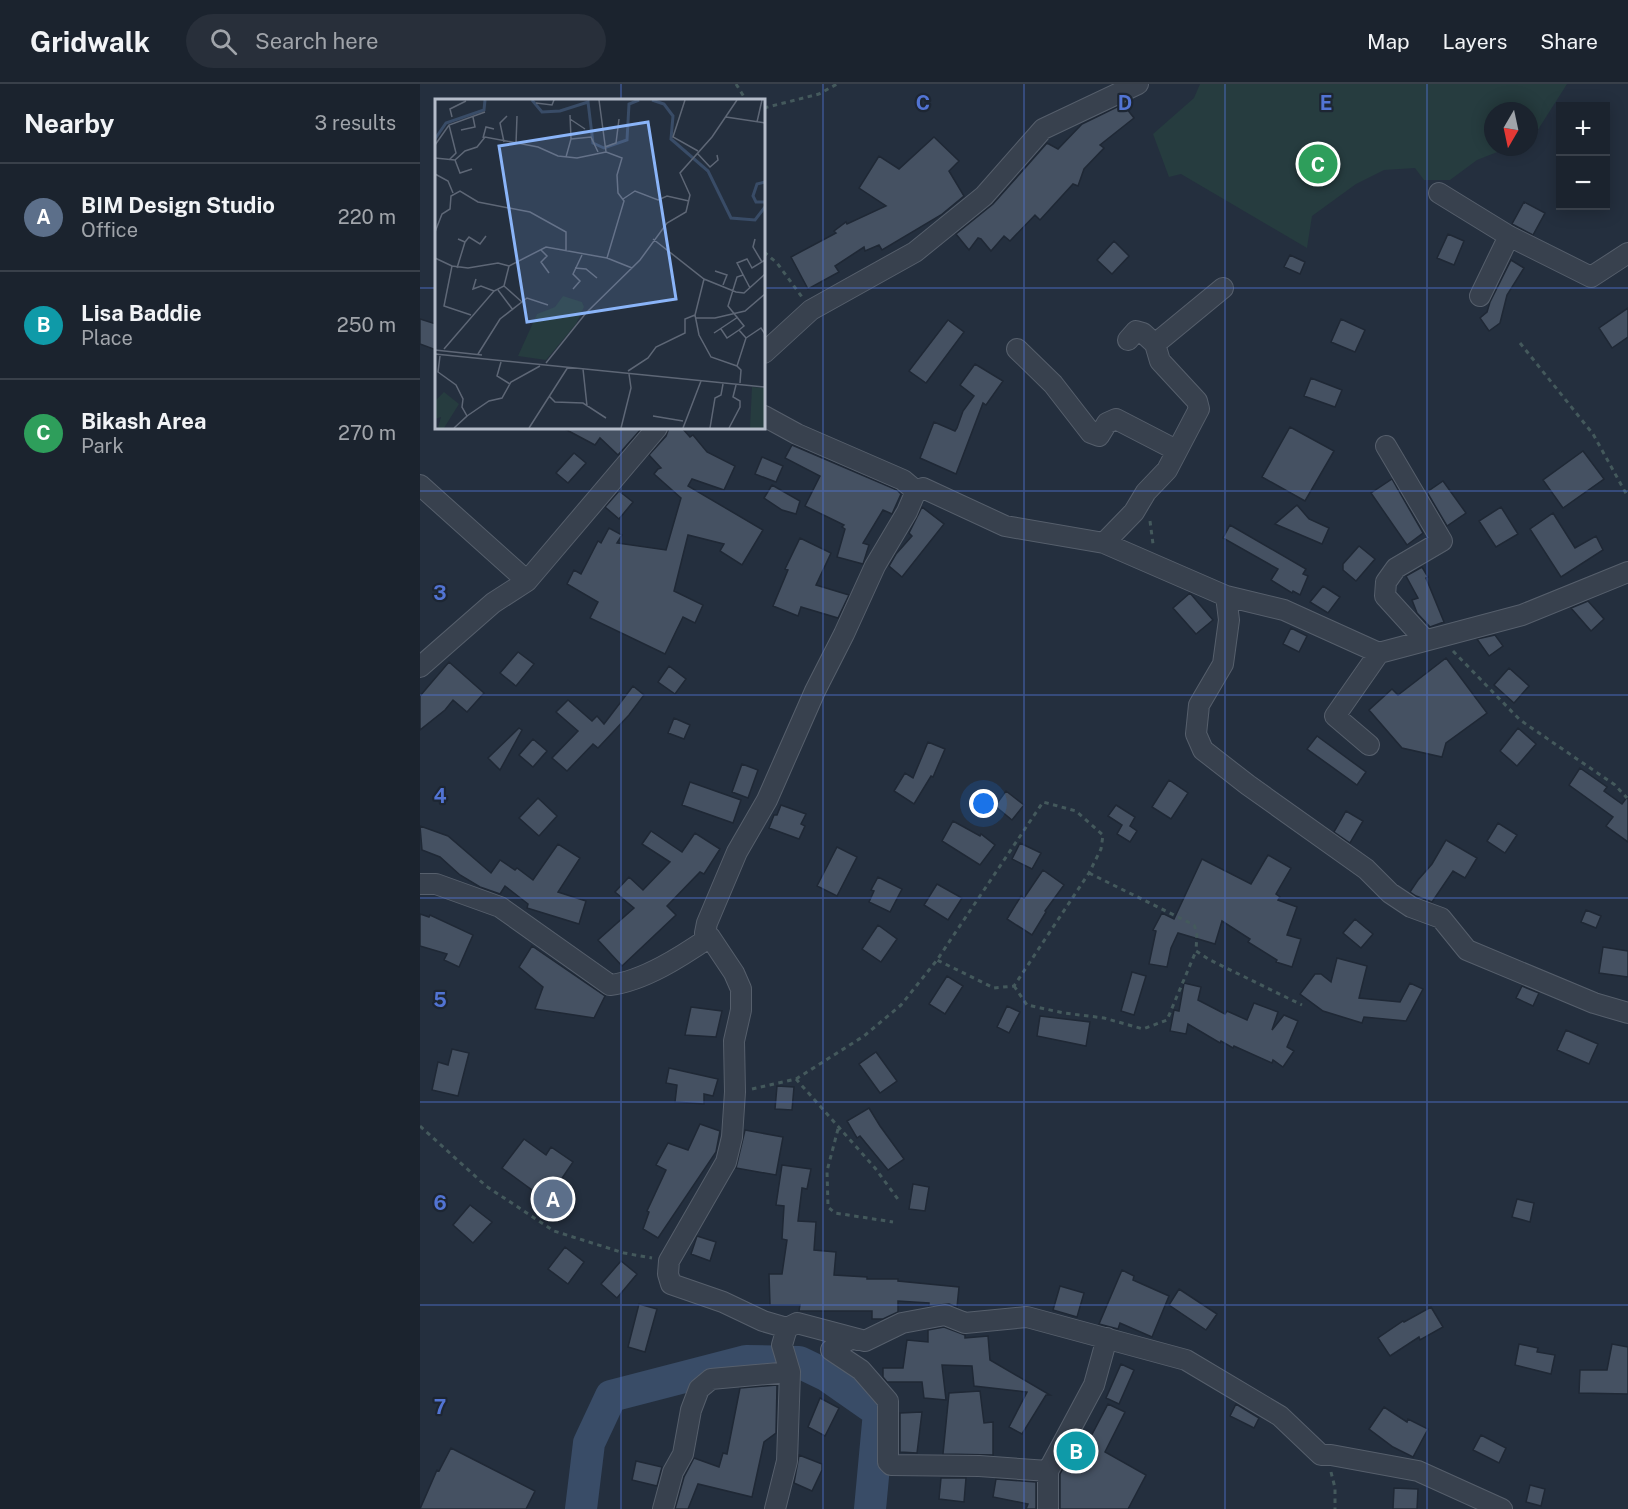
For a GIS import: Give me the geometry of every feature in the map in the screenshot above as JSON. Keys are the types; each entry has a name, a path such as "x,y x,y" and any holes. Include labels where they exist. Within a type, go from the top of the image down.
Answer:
{"street":[{"path":"765,352 812,310 915,252 984,196 1043,129 1138,84"},
{"path":"1440,193 1509,236 1591,277 1628,253"},
{"path":"1480,296 1509,236"},
{"path":"1155,344 1223,288"},
{"path":"1104,543 1134,512 1146,492 1167,470 1199,409 1197,401 1160,361 1155,344 1143,333 1136,331 1128,340"},
{"path":"1017,349 1053,384 1091,433 1099,436 1107,423 1116,419 1176,450"},
{"path":"765,417 797,434 903,480 916,491"},
{"path":"420,667 494,603 527,581 655,429"},
{"path":"1386,446 1442,541 1396,568 1386,582 1385,596 1433,638"},
{"path":"420,485 527,581"},
{"path":"775,1509 787,1461 790,1372 785,1336 763,1321 723,1302 671,1284 668,1274 669,1261 726,1162 732,1137 735,1092 734,1041 741,1010 741,989 734,973 705,933 707,922 737,852 767,800 814,691 844,634 875,566 907,512 916,491 923,488 1005,526 1104,543 1226,596 1284,610 1379,653"},
{"path":"1369,745 1335,716 1379,653 1522,615 1628,572"},
{"path":"1226,596 1229,621 1223,664 1199,705 1196,734 1203,750 1366,869 1390,893 1411,907 1442,918 1467,950 1594,1003 1628,1012"},
{"path":"420,884 436,884 500,907 610,985 635,978 681,957 710,937"},
{"path":"1048,1471 979,1466 891,1465 888,1462 888,1401 861,1370 831,1350 852,1338 865,1341 902,1323 945,1315 965,1323 1027,1317 1186,1360 1280,1416 1321,1455 1418,1471 1494,1507"},
{"path":"785,1336 797,1323 865,1341"},
{"path":"1048,1509 1048,1471 1094,1385 1107,1338"},
{"path":"663,1509 673,1472 683,1454 691,1410 699,1389 711,1379 790,1372"}],"path":[{"path":"736,84 745,99"},
{"path":"765,108 819,94 837,84"},
{"path":"765,253 777,263 812,310"},
{"path":"1520,343 1593,434 1628,497"},
{"path":"1146,492 1154,553 1151,564"},
{"path":"1433,638 1457,656 1520,720 1615,785 1627,798"},
{"path":"735,1092 796,1079 864,1036 902,1005 937,960 1043,802 1076,811 1103,835 1101,849 1089,873 1014,986"},
{"path":"1014,986 1027,1005 1104,1018 1143,1029 1167,1020 1196,951 1197,932 1194,925 1089,873"},
{"path":"1196,951 1302,1005"},
{"path":"937,960 994,988 1014,986"},
{"path":"796,1079 875,1168 900,1202"},
{"path":"420,1126 486,1186 554,1231 624,1253 669,1261"},
{"path":"838,1129 827,1171 828,1207 834,1213 893,1222"},
{"path":"1325,1456 1335,1488 1335,1509"}],"green space":[{"path":"1200,84 1567,84 1538,130 1538,102 1484,102 1484,156 1487,156 1477,160 1450,180 1424,180 1415,168 1384,170 1356,184 1312,216 1307,248 1181,174 1169,177 1153,134 1194,98"}],"building":[{"path":"1123,104 1134,118 1100,145 1104,148 1084,169 1078,186 1073,184 1040,220 1035,215 1010,241 1004,236 991,251 978,238 969,250 956,234 993,204 1047,143 1058,149 1082,124"},
{"path":"934,137 959,161 949,171 964,196 941,215 882,250 879,245 865,251 864,247 835,266 839,272 808,289 791,257 836,233 834,231 846,222 847,224 886,206 859,188 879,156 899,169"},
{"path":"1524,202 1545,213 1533,235 1512,224"},
{"path":"1448,234 1464,241 1454,265 1437,258"},
{"path":"1114,241 1129,256 1112,274 1097,260"},
{"path":"1290,255 1305,262 1300,274 1284,267"},
{"path":"1511,260 1524,268 1507,295 1500,323 1489,331 1480,318 1487,312"},
{"path":"1628,308 1628,337 1612,348 1599,328"},
{"path":"420,319 435,324 435,350 420,344"},
{"path":"1341,319 1365,330 1355,352 1331,342"},
{"path":"948,320 964,332 926,383 909,371"},
{"path":"975,364 1003,381 986,405 983,403 956,474 920,458 934,422 955,431 957,428 963,411 974,396 960,385"},
{"path":"1311,378 1342,390 1335,407 1304,396"},
{"path":"1290,427 1334,451 1305,501 1262,477"},
{"path":"565,429 641,429 618,455 600,438 595,445"},
{"path":"669,429 683,429 690,437 693,435 707,452 735,466 724,490 692,479 688,486 763,530 742,565 720,551 724,544 688,535 674,591 703,605 695,623 683,617 665,654 590,618 598,602 567,584 574,570 581,574 598,541 601,543 609,528 622,535 617,543 666,550 681,498 654,474 661,468 649,455 666,436"},
{"path":"792,445 897,490 901,494 892,514 883,510 863,543 869,545 863,564 837,557 845,529 842,527 844,525 805,506 820,476 785,458"},
{"path":"1583,451 1604,479 1563,508 1543,480"},
{"path":"574,453 586,463 568,483 556,473"},
{"path":"762,457 783,466 776,482 755,474"},
{"path":"1392,479 1423,533 1407,545 1371,493"},
{"path":"1443,481 1466,513 1447,526 1427,492"},
{"path":"772,485 800,501 796,514 782,510 764,498"},
{"path":"619,491 633,502 619,519 605,507"},
{"path":"1297,505 1309,519 1329,528 1322,544 1275,524"},
{"path":"922,507 944,524 902,577 889,566 912,536 909,533"},
{"path":"1501,507 1518,534 1496,547 1479,521"},
{"path":"1553,513 1575,548 1596,536 1603,550 1561,577 1530,529"},
{"path":"1230,525 1306,569 1303,574 1308,576 1300,595 1293,591 1292,593 1271,580 1278,569 1223,538"},
{"path":"800,538 831,553 816,585 849,595 838,618 801,607 798,616 773,606 788,570 785,569"},
{"path":"1359,546 1375,559 1356,581 1343,570 1343,564"},
{"path":"1422,567 1428,577 1426,578 1444,622 1430,627 1417,613 1412,600 1418,598 1406,576"},
{"path":"1323,586 1340,597 1328,613 1310,602"},
{"path":"1190,593 1213,620 1196,634 1173,608"},
{"path":"1588,601 1604,619 1591,631 1571,608"},
{"path":"1291,628 1307,636 1299,652 1283,644"},
{"path":"1495,635 1503,646 1489,656 1477,639"},
{"path":"518,652 534,664 516,686 500,673"},
{"path":"1446,658 1487,713 1446,743 1442,757 1402,748 1369,710 1392,689 1398,695"},
{"path":"449,662 484,693 467,712 453,700 445,710 420,730 420,696"},
{"path":"669,666 686,679 675,694 658,682"},
{"path":"1509,668 1529,686 1514,703 1494,685"},
{"path":"633,686 644,695 598,748 593,744 567,771 552,758 578,731 556,712 568,700 592,721 597,716 604,724"},
{"path":"674,718 690,725 684,739 668,733"},
{"path":"519,728 522,730 500,770 488,758"},
{"path":"1518,728 1536,744 1517,766 1500,751"},
{"path":"1317,736 1366,772 1357,785 1307,749"},
{"path":"533,739 547,751 533,767 519,755"},
{"path":"928,742 945,749 933,777 931,776 914,804 894,791 905,773 913,778"},
{"path":"742,764 758,770 748,798 732,792"},
{"path":"1580,768 1607,787 1604,791 1622,804 1628,796 1628,842 1606,826 1613,817 1569,785"},
{"path":"1169,780 1188,793 1171,819 1152,807"},
{"path":"690,782 741,800 733,823 682,805"},
{"path":"1006,791 1024,805 1012,820 995,806"},
{"path":"538,798 557,816 539,836 519,818"},
{"path":"781,805 806,814 801,824 805,826 799,839 769,828"},
{"path":"1116,805 1135,817 1130,826 1137,831 1130,842 1117,834 1122,825 1108,816"},
{"path":"1346,811 1363,821 1350,843 1334,832"},
{"path":"953,821 980,836 981,834 995,845 980,865 942,841"},
{"path":"1498,823 1517,835 1505,853 1487,841"},
{"path":"420,826 448,836 491,873 500,860 515,870 517,868 533,880 558,844 580,858 558,892 586,901 579,924 527,908 528,904 505,886 500,894 480,887 460,875 440,857 422,850"},
{"path":"651,831 682,852 695,833 720,849 704,874 700,872 667,906 676,915 622,966 598,940 634,908 615,892 629,877 643,890 670,862 642,844"},
{"path":"1446,840 1477,858 1465,878 1453,871 1432,902 1410,892 1432,864"},
{"path":"1020,843 1041,853 1032,869 1012,859"},
{"path":"837,847 857,857 837,896 817,886"},
{"path":"1268,855 1291,868 1276,894 1280,897 1278,900 1297,907 1287,935 1301,939 1292,967 1276,962 1277,960 1248,942 1250,939 1222,921 1215,944 1178,933 1171,948 1167,967 1149,964 1156,931 1153,930 1162,913 1174,919 1202,859 1251,884"},
{"path":"1043,870 1064,885 1045,911 1032,935 1007,919 1021,896 1024,898"},
{"path":"878,877 902,889 890,912 869,902 874,891 871,890"},
{"path":"937,884 962,898 948,920 924,905"},
{"path":"1586,910 1601,916 1596,928 1581,922"},
{"path":"420,914 429,917 430,915 473,935 459,967 444,960 447,954 420,946"},
{"path":"1355,919 1373,934 1361,948 1343,933"},
{"path":"878,925 897,939 881,962 862,949"},
{"path":"532,946 605,996 594,1018 535,1009 543,987 519,967"},
{"path":"1603,947 1628,951 1628,977 1599,973"},
{"path":"1337,958 1367,966 1359,998 1400,1002 1410,983 1423,989 1406,1021 1364,1017 1362,1023 1323,1011 1300,994 1315,974 1321,974 1331,982"},
{"path":"1132,972 1146,976 1134,1015 1121,1011"},
{"path":"947,976 963,986 945,1014 929,1004"},
{"path":"1184,983 1201,987 1198,1000 1225,1014 1227,1011 1247,1020 1254,1003 1278,1012 1272,1030 1284,1015 1298,1021 1287,1047 1294,1051 1283,1067 1273,1060 1272,1063 1221,1041 1220,1043 1188,1024 1186,1034 1170,1031 1174,1010 1179,1011"},
{"path":"1522,986 1539,993 1533,1006 1516,998"},
{"path":"1007,1006 1020,1012 1009,1033 997,1027"},
{"path":"691,1007 722,1011 716,1037 685,1035"},
{"path":"1040,1016 1090,1022 1086,1046 1037,1036"},
{"path":"1566,1030 1598,1044 1589,1064 1557,1050"},
{"path":"452,1049 469,1053 458,1096 432,1090 438,1062 448,1065"},
{"path":"876,1052 897,1081 880,1093 859,1064"},
{"path":"669,1068 718,1079 713,1096 704,1094 704,1104 675,1102 677,1085 666,1083"},
{"path":"777,1086 794,1087 792,1110 775,1109"},
{"path":"869,1108 904,1159 888,1170 860,1136 857,1138 847,1121"},
{"path":"700,1124 720,1131 716,1152 658,1238 643,1229 649,1212 647,1211 666,1170 656,1165 668,1143 688,1150"},
{"path":"745,1130 783,1137 776,1175 736,1168"},
{"path":"524,1139 546,1155 551,1147 573,1162 554,1190 563,1196 555,1209 547,1207 546,1209 532,1200 536,1193 502,1168"},
{"path":"782,1165 811,1169 807,1189 802,1188 798,1221 816,1222 814,1250 836,1252 834,1275 867,1277 867,1279 898,1279 898,1281 959,1287 957,1307 949,1304 929,1306 929,1303 898,1301 898,1312 883,1319 872,1319 872,1311 799,1311 800,1305 770,1305 769,1274 782,1274 787,1240 782,1239 784,1206 776,1205"},
{"path":"913,1184 929,1187 925,1211 909,1209"},
{"path":"1517,1199 1534,1203 1530,1222 1512,1217"},
{"path":"470,1205 492,1222 473,1243 453,1225"},
{"path":"697,1236 716,1242 710,1261 691,1254"},
{"path":"565,1247 584,1262 568,1284 548,1269"},
{"path":"621,1261 637,1274 617,1298 601,1284"},
{"path":"1122,1270 1134,1276 1133,1280 1169,1296 1152,1337 1120,1323 1118,1329 1099,1324"},
{"path":"1060,1286 1084,1293 1077,1317 1053,1310"},
{"path":"1179,1289 1217,1314 1206,1330 1169,1305"},
{"path":"639,1304 657,1309 645,1352 628,1347"},
{"path":"1431,1307 1443,1327 1420,1340 1419,1337 1390,1356 1378,1338 1403,1321"},
{"path":"944,1327 965,1335 965,1338 988,1336 990,1360 1050,1395 1046,1395 1022,1434 1009,1427 1027,1392 974,1386 972,1366 942,1365 946,1400 924,1398 922,1382 887,1382 883,1377 883,1368 903,1368 907,1340 928,1342 928,1330"},
{"path":"1519,1344 1538,1348 1537,1352 1555,1355 1551,1374 1515,1365"},
{"path":"1612,1344 1628,1347 1628,1394 1579,1393 1580,1370 1607,1370"},
{"path":"1121,1364 1134,1370 1119,1404 1106,1398"},
{"path":"777,1385 776,1433 764,1442 752,1497 698,1484 688,1509 675,1509 684,1477 694,1458 719,1467 723,1453 727,1454 740,1388"},
{"path":"980,1391 984,1423 993,1422 993,1455 943,1454 949,1393"},
{"path":"820,1398 839,1408 825,1436 808,1427"},
{"path":"1108,1404 1125,1412 1105,1452 1146,1475 1128,1509 1060,1509 1060,1474 1080,1437 1088,1442"},
{"path":"1236,1404 1259,1418 1254,1428 1230,1416"},
{"path":"1384,1407 1407,1422 1408,1419 1428,1429 1413,1457 1393,1447 1369,1429"},
{"path":"922,1412 917,1453 900,1452 900,1413"},
{"path":"1481,1435 1506,1448 1499,1463 1473,1450"},
{"path":"451,1448 535,1491 526,1509 420,1509 437,1470 439,1471"},
{"path":"799,1455 822,1464 822,1470 812,1491 794,1483"},
{"path":"636,1461 662,1467 657,1486 632,1480"},
{"path":"941,1478 966,1478 964,1502 939,1499"},
{"path":"996,1479 1036,1482 1036,1509 1026,1509 1028,1504 993,1497"},
{"path":"1530,1485 1545,1489 1541,1506 1526,1502"},
{"path":"1394,1488 1418,1489 1417,1509 1393,1509"}],"waterway":[{"path":"581,1509 589,1443 611,1396 746,1361 799,1362 826,1375 879,1412 870,1509"}],"place":[{"name":"Bikash Area","path":"1318,164"},
{"name":"BIM Design Studio","path":"553,1199"},
{"name":"Lisa Baddie","path":"1076,1451"}]}
